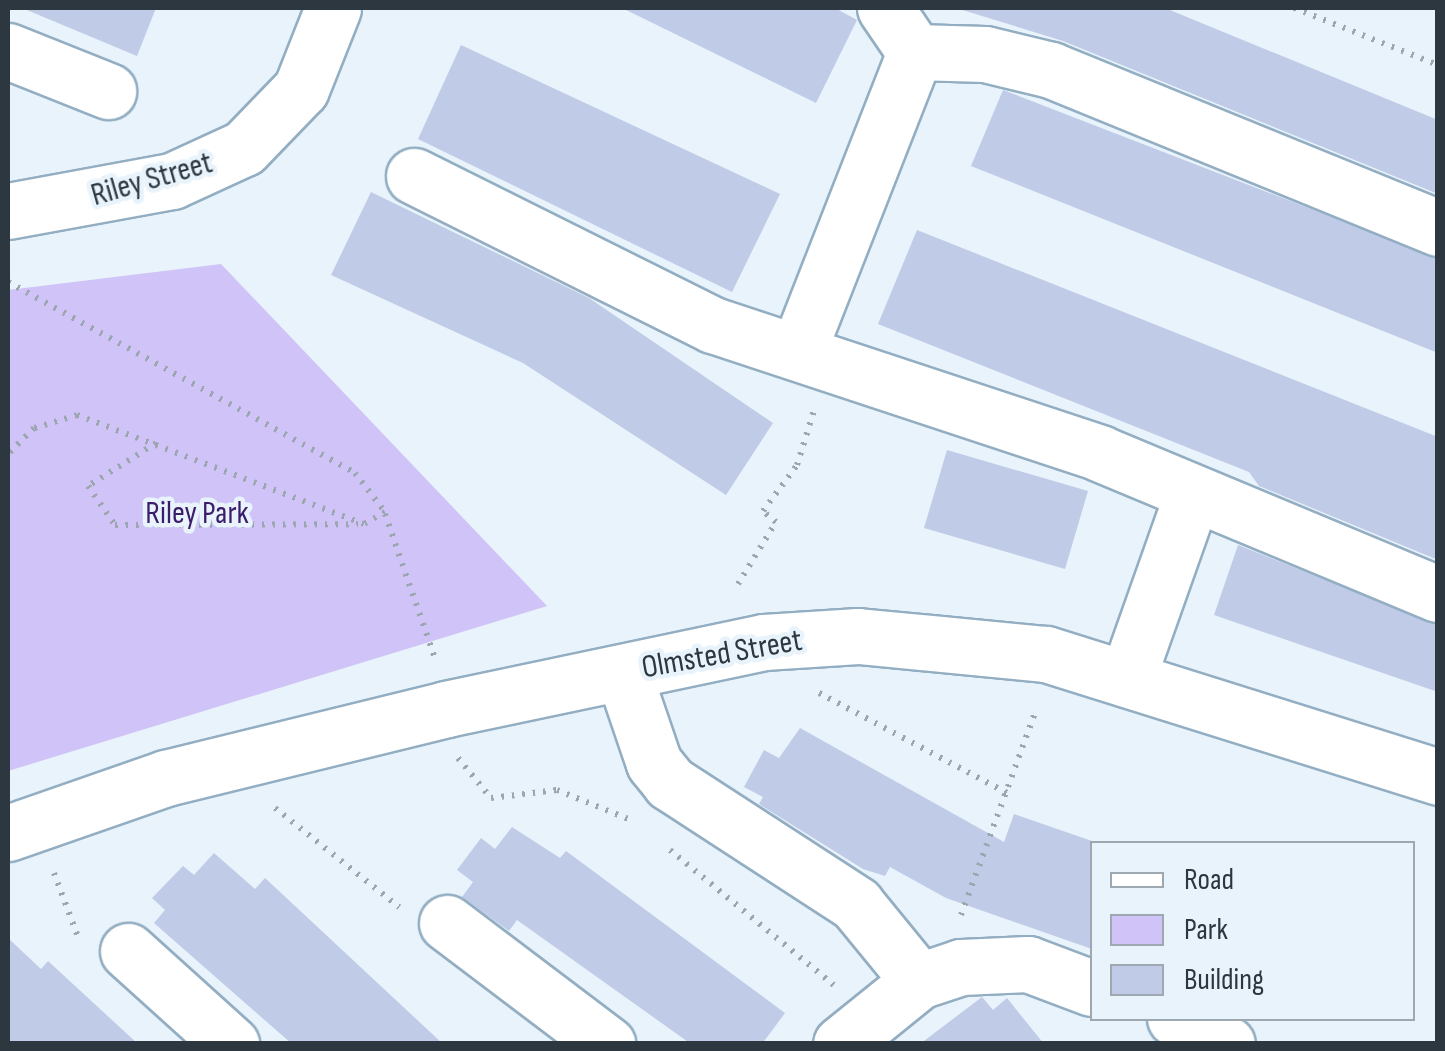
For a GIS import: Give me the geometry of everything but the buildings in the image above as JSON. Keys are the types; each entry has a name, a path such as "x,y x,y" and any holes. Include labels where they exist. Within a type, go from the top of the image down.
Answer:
{"street":[{"name":"Riley Street","path":"8,212 172,181 244,148 301,89 333,8"},
{"path":"885,8 914,52"},
{"path":"8,51 108,90"},
{"path":"914,52 985,54 1050,70 1438,228"},
{"path":"814,356 914,52"},
{"path":"414,176 713,324 1099,453 1191,498 1438,594"},
{"path":"1127,678 1191,498"},
{"name":"Olmsted Street","path":"8,833 166,778 623,672 764,642 858,636 1046,654 1438,777"},
{"path":"623,672 654,764 670,782 856,904 919,981"},
{"path":"447,923 607,1044"},
{"path":"128,951 230,1044"},
{"path":"844,1022 919,981 998,962 1090,987"},
{"path":"1182,1021 1226,1044"}],"path":[{"path":"1294,8 1438,64"},
{"path":"8,282 355,474 384,512 437,668"},
{"path":"738,584 776,522 763,511 797,465 814,356"},
{"path":"8,454 34,428 76,415 364,524"},
{"path":"156,443 88,486 115,525 364,524 384,512"},
{"path":"813,690 1007,793"},
{"path":"967,894 1036,710"},
{"path":"455,749 470,781 492,798 557,790 602,802 645,831"},
{"path":"275,808 426,928 447,923"},
{"path":"660,843 796,948 844,1022"}],"green space":[{"name":"Riley Park","path":"221,264 547,606 8,771 8,290"}]}
